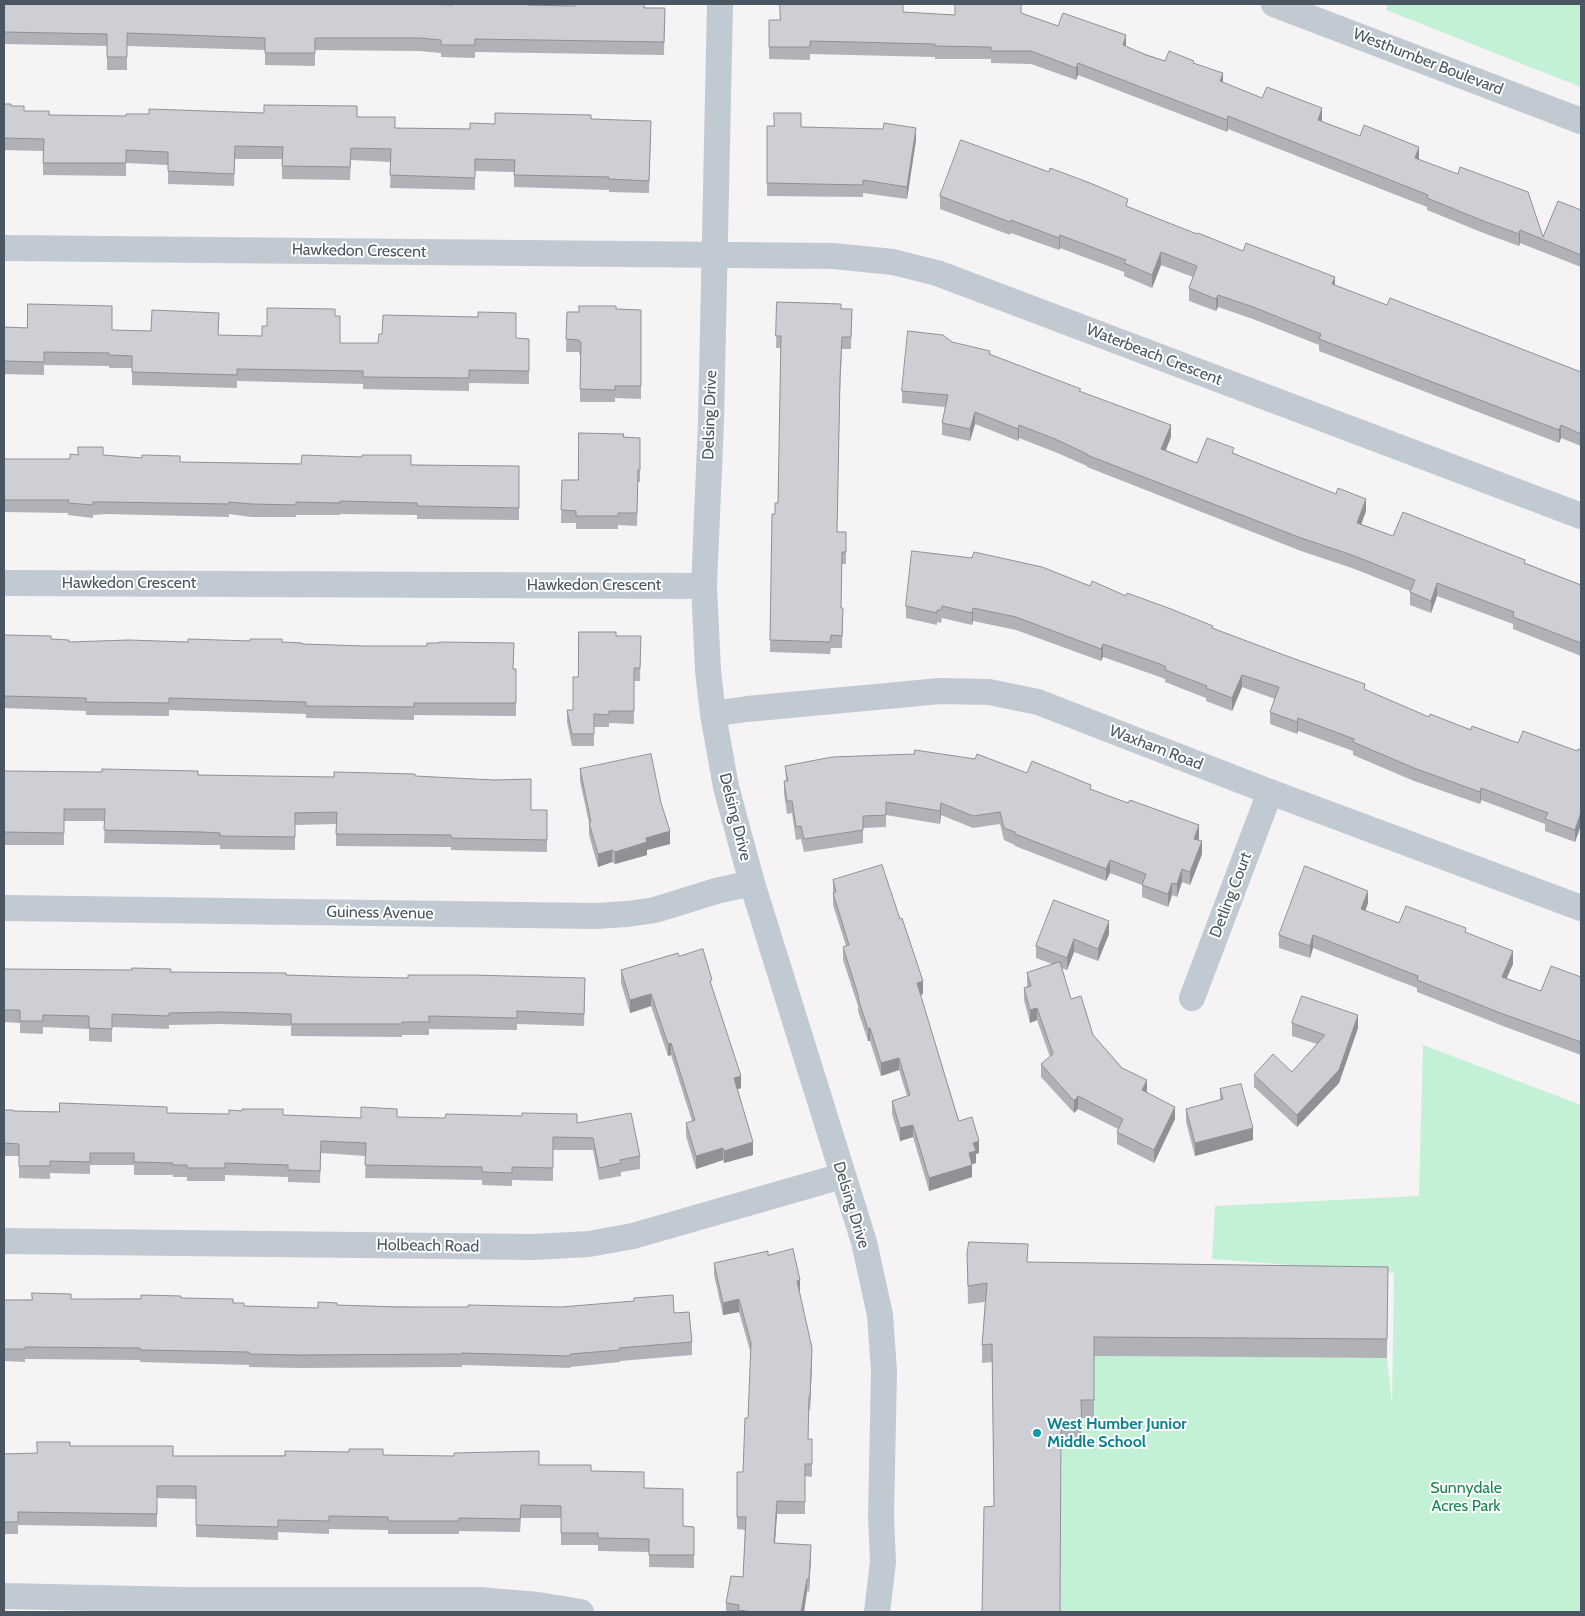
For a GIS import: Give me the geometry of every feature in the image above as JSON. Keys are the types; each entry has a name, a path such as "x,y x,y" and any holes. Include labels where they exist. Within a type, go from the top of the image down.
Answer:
{"street":[{"name":"Delsing Drive","path":"720,4 711,422 704,586 708,671 713,714 726,787 752,883 864,1242 880,1315 884,1371 882,1562 876,1612"},
{"name":"Westhumber Boulevard","path":"1274,4 1581,121"},
{"name":"Hawkedon Crescent","path":"4,248 714,255"},
{"name":"Waterbeach Crescent","path":"714,255 834,256 893,262 937,273 1581,516"},
{"name":"Hawkedon Crescent","path":"4,583 704,586"},
{"name":"Waxham Road","path":"713,714 747,709 940,691 989,692 1038,702 1270,792 1581,908"},
{"name":"Detling Court","path":"1192,998 1270,792"},
{"name":"Guiness Avenue","path":"4,908 596,916 655,910 716,891 752,883"},
{"name":"Holbeach Road","path":"4,1241 524,1247 589,1244 633,1236 806,1188 842,1176"},
{"path":"4,1596 186,1606 479,1600 538,1605 581,1612"}],"green space":[{"path":"1388,4 1581,4 1581,87 1386,10"},
{"name":"Sunnydale Acres Park","path":"1423,1045 1581,1105 1581,1612 1060,1612 1061,1447 1081,1418 1094,1356 1387,1358 1392,1404 1394,1273 1212,1259 1215,1206 1419,1196"}],"building":[{"path":"4,4 527,4 576,6 576,4 644,4 644,8 665,8 664,42 475,39 475,45 441,45 441,40 420,38 315,38 315,53 265,53 265,38 127,33 127,57 107,57 107,34 4,32"},
{"path":"780,4 903,4 903,12 955,15 955,4 1021,4 1021,13 1058,26 1063,13 1126,35 1123,45 1146,55 1165,61 1169,51 1194,61 1193,63 1223,73 1220,81 1262,98 1267,87 1322,108 1318,120 1360,136 1364,125 1419,147 1415,158 1458,174 1460,167 1528,192 1543,237 1558,201 1581,210 1581,255 1520,230 1519,234 1486,222 1427,198 1428,195 1228,116 1227,120 1078,63 1076,68 1031,51 991,51 991,47 935,46 935,44 810,41 810,47 769,47 769,20 780,20"},
{"path":"4,104 24,106 24,111 49,111 49,115 126,116 126,114 149,114 149,109 264,113 264,105 357,106 357,117 395,117 395,128 470,129 470,123 495,124 495,113 591,115 591,119 651,121 649,181 609,179 609,177 514,175 515,160 475,159 475,178 390,175 391,149 351,148 350,167 282,166 283,147 235,146 234,174 168,171 168,152 126,150 126,163 43,163 44,139 4,138"},
{"path":"774,113 801,113 801,127 883,129 884,123 916,128 907,187 863,180 863,185 767,183 767,126 774,126"},
{"path":"961,140 1049,172 1050,168 1090,183 1128,199 1126,206 1197,234 1243,251 1246,243 1335,277 1332,284 1387,305 1390,298 1581,372 1581,434 1561,425 1559,430 1319,339 1321,334 1253,307 1218,295 1216,299 1189,288 1197,266 1161,252 1152,275 1124,263 1126,260 1060,235 1059,238 940,196"},
{"path":"777,302 841,304 841,309 852,309 851,337 842,337 840,378 837,532 846,532 846,552 842,552 842,636 831,635 830,642 770,640 772,514 775,514 775,503 778,503 781,336 776,336"},
{"path":"28,304 112,306 112,330 151,331 152,310 219,313 218,335 262,336 262,326 267,326 267,308 335,309 335,316 340,316 340,343 378,343 379,334 382,334 383,315 478,317 478,312 516,313 516,338 529,339 529,371 469,370 469,378 363,377 363,371 237,369 237,375 132,372 132,356 109,355 109,353 44,352 44,362 4,361 4,327 27,328"},
{"path":"579,306 616,306 616,309 641,310 641,386 615,386 615,390 580,389 581,342 579,340 566,339 567,312 579,312"},
{"path":"908,331 943,335 952,342 990,351 989,354 1081,389 1079,391 1171,425 1161,449 1197,463 1207,438 1234,448 1232,453 1336,494 1338,488 1366,499 1357,523 1393,536 1403,512 1525,560 1524,563 1581,585 1581,643 1513,617 1514,612 1437,583 1431,601 1410,592 1415,580 1087,455 1055,439 1019,425 1018,429 975,412 970,429 942,423 948,395 902,391"},
{"path":"579,433 624,434 623,437 640,438 637,513 618,513 618,516 576,516 576,511 561,510 562,480 578,480"},
{"path":"78,447 103,447 103,455 142,458 142,455 180,456 180,462 301,464 302,455 362,457 362,455 411,455 411,465 519,466 519,508 417,506 417,503 340,501 340,503 296,502 296,505 229,502 229,504 93,502 93,505 68,503 69,500 4,500 4,459 70,459 70,454 78,455"},
{"path":"912,551 972,558 974,552 1042,567 1090,586 1092,581 1126,596 1127,593 1171,609 1213,626 1212,628 1365,684 1364,689 1429,717 1430,714 1471,730 1472,726 1518,743 1523,731 1577,751 1578,749 1580,750 1581,746 1581,812 1575,830 1545,819 1548,813 1481,788 1480,792 1414,768 1353,742 1354,739 1298,718 1297,722 1270,712 1279,687 1242,675 1232,698 1165,670 1166,667 1160,664 1103,644 1101,649 1016,617 973,608 972,613 942,606 941,610 937,610 937,613 906,606"},
{"path":"579,632 616,632 616,636 641,636 640,668 634,668 634,711 609,711 609,715 594,714 594,734 572,734 567,710 573,710 573,677 578,677"},
{"path":"4,635 51,636 51,639 69,640 69,642 129,640 188,642 188,639 250,641 250,639 282,639 282,642 302,644 365,646 427,646 427,643 439,642 514,643 513,669 516,669 516,703 414,703 414,707 306,706 306,702 169,698 169,703 86,702 86,698 4,696"},
{"path":"915,750 975,759 977,754 1027,773 1032,761 1091,785 1090,789 1128,803 1130,800 1199,825 1194,839 1202,841 1190,872 1182,869 1177,884 1172,883 1168,894 1142,885 1146,874 1110,860 1106,869 1015,834 1015,832 1004,828 1000,812 973,816 941,803 940,811 886,802 886,815 863,816 863,830 804,839 801,826 796,827 792,801 787,801 784,781 788,781 785,766 832,757 914,754"},
{"path":"651,754 661,803 670,831 646,838 647,842 615,852 612,850 598,854 589,823 591,822 580,769"},
{"path":"102,769 198,771 198,775 334,777 334,772 415,774 415,776 495,780 531,779 531,810 547,810 547,840 451,838 451,835 336,834 337,812 295,813 295,837 220,836 220,833 201,832 104,830 105,809 64,809 64,833 4,832 4,771 102,772"},
{"path":"882,865 923,981 917,983 958,1119 959,1121 972,1117 979,1141 973,1143 976,1151 969,1153 972,1165 929,1178 913,1125 900,1128 892,1101 910,1095 899,1058 881,1063 870,1028 868,1029 843,947 849,945 833,893 836,892 833,880"},
{"path":"1305,866 1368,891 1361,909 1399,923 1406,906 1466,928 1465,932 1513,951 1502,977 1541,991 1551,966 1581,977 1581,1042 1417,980 1418,976 1313,935 1310,946 1279,935"},
{"path":"1054,900 1109,921 1098,949 1074,939 1067,958 1036,946"},
{"path":"703,949 712,980 710,981 741,1076 734,1078 753,1142 724,1151 723,1148 696,1156 686,1123 695,1120 671,1043 668,1044 651,994 630,1000 621,970 678,953 679,956"},
{"path":"1060,962 1071,999 1081,996 1093,1035 1122,1068 1147,1080 1142,1090 1175,1107 1154,1150 1117,1132 1123,1119 1078,1096 1074,1101 1041,1064 1053,1054 1037,1008 1030,1010 1024,988 1031,986 1027,973"},
{"path":"132,968 171,969 170,972 286,973 286,975 350,977 408,978 408,975 472,975 585,978 584,1014 517,1011 517,1018 429,1016 429,1022 402,1022 402,1024 291,1024 291,1014 219,1012 169,1013 169,1016 112,1014 112,1029 89,1028 89,1016 43,1015 43,1021 20,1021 20,1010 4,1010 4,969 132,970"},
{"path":"1302,996 1358,1015 1339,1070 1297,1115 1254,1075 1273,1054 1292,1072 1325,1035 1292,1023"},
{"path":"1241,1084 1253,1128 1195,1143 1186,1109 1223,1099 1220,1089"},
{"path":"60,1103 167,1107 167,1113 229,1114 229,1110 283,1109 283,1115 361,1118 361,1107 397,1109 397,1117 445,1118 446,1114 522,1116 522,1113 577,1114 577,1123 631,1113 640,1156 620,1160 621,1163 599,1168 593,1138 553,1137 553,1168 512,1167 512,1173 482,1172 482,1167 365,1165 366,1143 321,1141 320,1171 288,1170 288,1165 225,1163 225,1168 187,1168 187,1165 173,1165 173,1163 134,1162 134,1153 90,1153 90,1162 50,1161 50,1166 19,1166 19,1144 4,1143 4,1110 59,1112"},
{"name":"West Humber Junior Middle School","path":"969,1242 1028,1244 1027,1262 1388,1267 1387,1339 1094,1337 1094,1400 1081,1400 1082,1430 1061,1429 1060,1612 982,1612 984,1507 994,1506 992,1344 982,1345 987,1283 968,1286 967,1254"},
{"path":"793,1249 800,1280 797,1281 812,1348 808,1439 812,1439 812,1464 805,1464 805,1502 777,1501 774,1543 811,1545 809,1579 807,1579 801,1612 753,1612 738,1610 739,1605 726,1603 731,1576 743,1577 746,1517 737,1517 737,1472 743,1472 745,1418 748,1418 751,1343 739,1299 723,1303 714,1263 768,1251 768,1255"},
{"path":"32,1293 71,1294 71,1299 141,1299 141,1295 181,1296 181,1298 233,1299 233,1303 244,1303 244,1306 318,1308 318,1302 337,1303 337,1305 397,1307 468,1307 468,1305 561,1307 634,1301 634,1298 673,1295 674,1313 689,1312 692,1342 619,1348 620,1350 570,1354 570,1356 462,1353 298,1355 140,1350 140,1348 25,1347 25,1349 4,1349 4,1300 32,1300"},
{"path":"37,1442 70,1442 70,1446 173,1446 173,1456 285,1456 285,1451 349,1452 349,1449 383,1449 383,1455 454,1456 454,1453 539,1451 539,1465 591,1465 591,1471 644,1472 644,1488 683,1489 683,1526 694,1527 694,1555 649,1555 649,1539 598,1538 598,1533 561,1533 561,1506 521,1505 520,1519 459,1518 459,1521 388,1521 388,1517 329,1516 329,1521 278,1520 278,1527 196,1525 196,1486 157,1486 157,1514 18,1512 18,1522 4,1522 4,1454 37,1453"}],"place":[{"name":"West Humber Junior Middle School","path":"1037,1433"}]}
